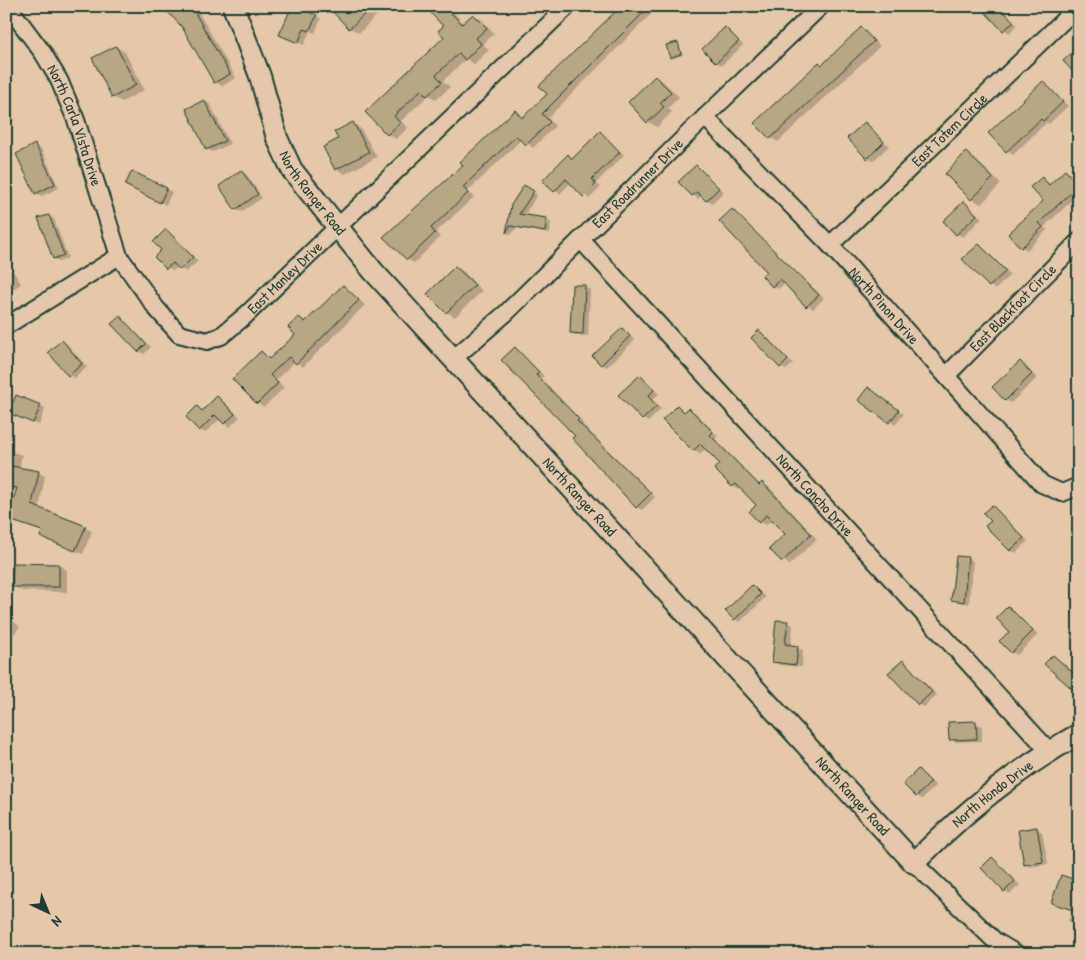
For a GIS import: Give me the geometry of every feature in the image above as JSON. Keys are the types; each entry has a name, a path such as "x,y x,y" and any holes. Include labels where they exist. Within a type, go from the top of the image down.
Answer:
{"street":[{"name":"North Carla Vista Drive","path":"8,6 43,53 59,80 76,120 119,256"},
{"name":"North Ranger Road","path":"233,6 260,76 278,138 292,170 338,229 453,359 914,864 995,941 1017,954"},
{"name":"East Manley Drive","path":"119,256 156,308 179,334 207,341 221,336 338,229 568,6"},
{"name":"East Roadrunner Drive","path":"453,359 506,313 705,117 822,6"},
{"name":"East Totem Circle","path":"830,246 1069,15"},
{"name":"North Pinon Drive","path":"705,117 830,246 893,319 947,375 1042,484 1062,493 1079,486"},
{"name":"North Concho Drive","path":"581,240 1049,751"},
{"name":"East Blackfoot Circle","path":"947,375 1079,241"},
{"path":"6,326 119,256"},
{"name":"North Hondo Drive","path":"914,864 974,809 1049,751 1079,734"}],"building":[{"path":"162,6 191,6 230,74 214,83 182,27"},
{"path":"292,6 317,15 309,31 304,29 298,43 279,35"},
{"path":"327,6 373,6 349,29"},
{"path":"424,6 444,6 462,24 473,14 487,28 476,38 481,44 465,60 459,53 436,75 442,82 427,96 421,90 394,116 400,123 387,135 365,112 444,37 438,31 443,26"},
{"path":"621,6 650,6 542,114 550,122 526,145 516,136 463,187 468,193 431,228 435,233 407,260 383,237 463,165 460,162 515,110 522,118 547,94 539,86"},
{"path":"979,6 999,6 1014,22 1003,31"},
{"path":"725,27 739,41 716,63 702,49"},
{"path":"861,27 874,41 770,139 754,123 819,62 822,65"},
{"path":"678,42 681,54 670,58 666,45"},
{"path":"116,46 136,85 112,98 92,58"},
{"path":"1079,46 1079,78 1063,61"},
{"path":"655,76 671,92 660,103 664,107 647,123 628,102"},
{"path":"1043,81 1063,102 1043,121 1041,119 1006,152 988,133"},
{"path":"204,100 225,141 206,150 186,109"},
{"path":"353,122 369,152 335,170 323,147 338,139 334,132"},
{"path":"865,122 884,142 867,159 847,138"},
{"path":"600,131 620,152 592,179 596,184 583,197 566,179 554,192 542,181 568,154 572,159"},
{"path":"35,144 55,184 35,194 16,154"},
{"path":"966,152 993,178 971,200 945,174"},
{"path":"696,165 719,188 706,201 697,192 692,196 678,182"},
{"path":"241,170 258,194 235,210 219,186"},
{"path":"1065,170 1079,185 1039,223 1043,227 1021,248 1008,234 1043,201 1030,187 1042,177 1049,185"},
{"path":"132,171 167,188 160,203 125,185"},
{"path":"524,185 534,191 519,214 547,218 545,232 510,226 506,233 511,205"},
{"path":"964,201 977,215 956,235 943,221"},
{"path":"732,209 819,295 806,307 780,279 772,287 762,276 766,271 719,221"},
{"path":"49,215 64,255 53,259 38,218"},
{"path":"166,229 193,257 180,270 173,263 166,269 154,257 161,250 153,242"},
{"path":"979,244 1006,271 989,287 962,259"},
{"path":"455,266 475,285 446,313 427,294"},
{"path":"343,285 359,300 296,364 289,357 270,375 278,383 257,404 232,379 261,351 269,359 295,335 288,327 299,317 305,322"},
{"path":"572,285 585,285 583,334 570,333"},
{"path":"120,316 146,344 138,352 111,324"},
{"path":"622,328 630,336 601,365 592,356"},
{"path":"759,330 788,360 780,368 751,338"},
{"path":"62,340 82,364 68,376 48,352"},
{"path":"515,347 539,372 536,375 579,419 577,421 651,493 636,508 572,438 575,436 501,360"},
{"path":"1020,361 1032,374 1005,401 992,387"},
{"path":"640,375 654,390 648,396 657,406 642,420 618,395"},
{"path":"868,387 899,410 889,423 858,400"},
{"path":"16,395 41,405 33,423 8,413"},
{"path":"217,396 235,414 224,424 215,415 199,431 186,417 197,406 202,411"},
{"path":"677,405 684,412 689,408 713,432 710,435 759,485 762,482 811,534 782,562 769,549 785,534 766,515 759,523 749,512 756,505 736,484 732,487 714,469 720,464 700,444 693,451 662,420"},
{"path":"6,465 39,471 32,505 86,526 75,551 40,537 42,531 6,519 17,488 6,486"},
{"path":"992,505 1024,538 1010,551 985,526 991,521 983,513"},
{"path":"956,556 968,557 964,602 951,600"},
{"path":"13,563 59,564 59,587 12,587"},
{"path":"752,585 761,594 734,620 725,611"},
{"path":"1008,606 1033,631 1011,653 999,641 1009,632 996,618"},
{"path":"776,620 788,621 785,644 798,646 796,665 772,662"},
{"path":"1053,655 1079,678 1079,695 1044,664"},
{"path":"903,660 932,692 918,705 888,673"},
{"path":"976,721 977,739 949,740 948,722"},
{"path":"918,769 931,782 916,797 903,784"},
{"path":"1037,827 1043,862 1024,865 1018,830"},
{"path":"992,857 1015,881 1004,892 981,868"},
{"path":"1061,875 1079,881 1079,912 1051,903"}]}
